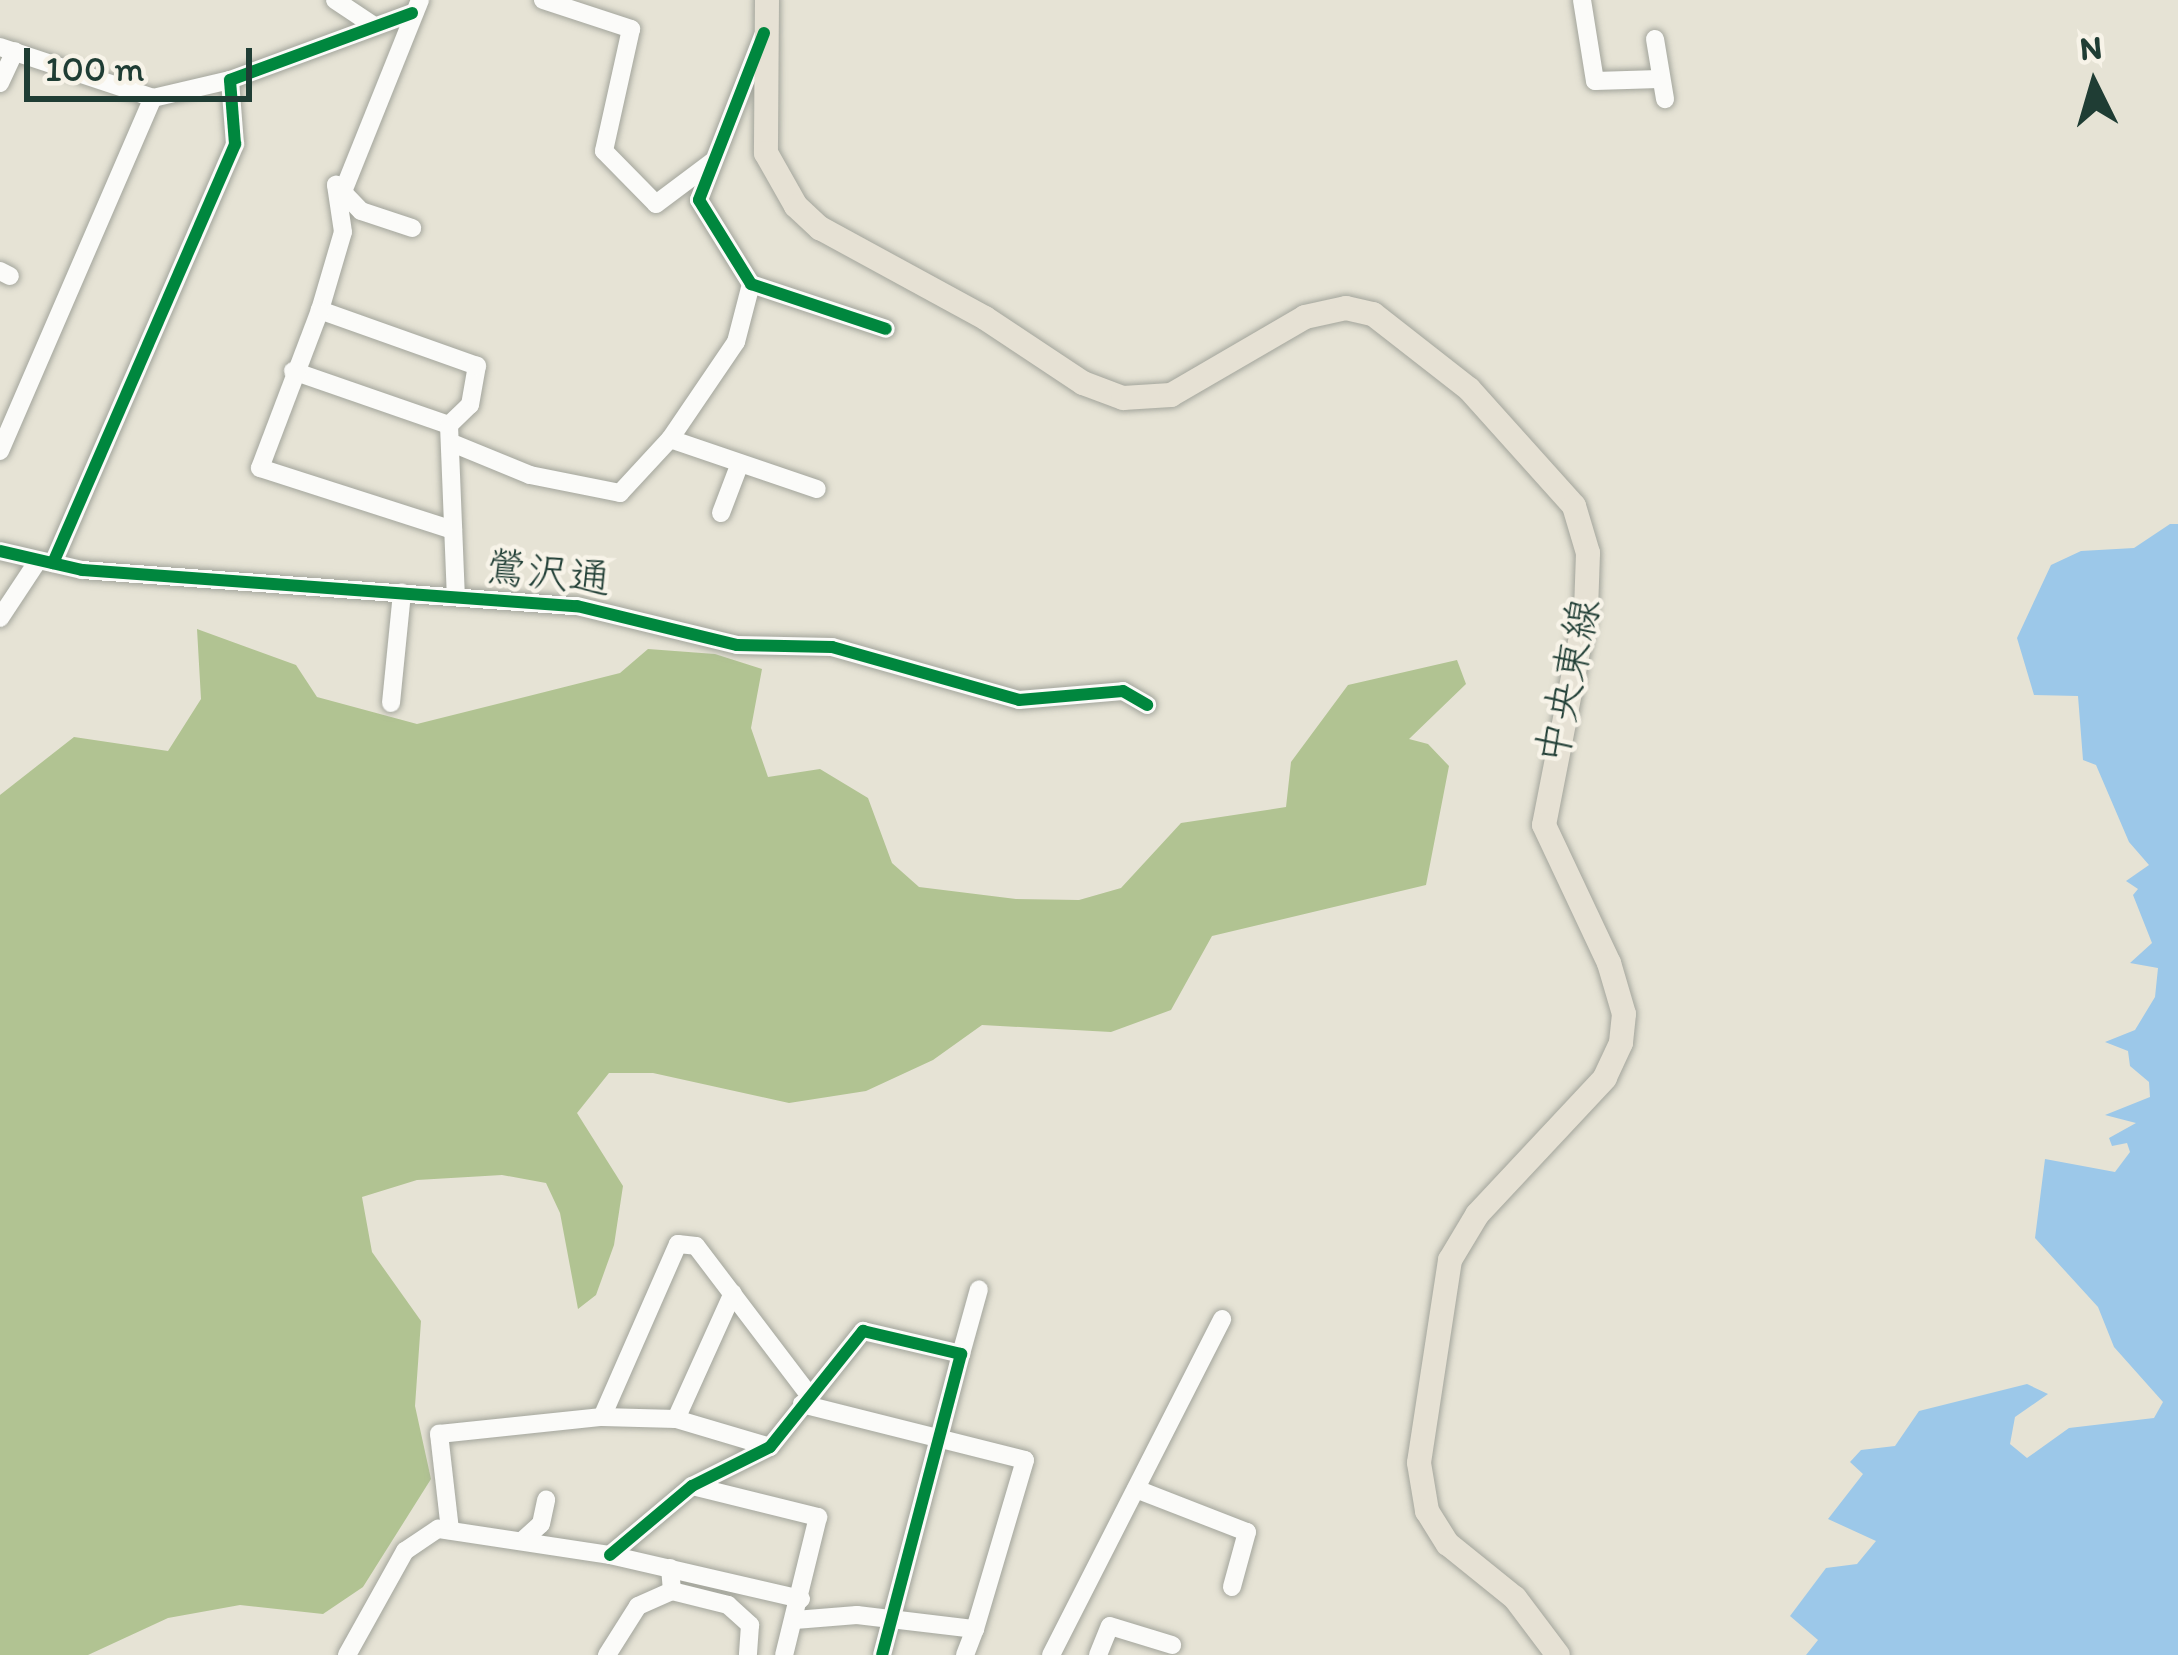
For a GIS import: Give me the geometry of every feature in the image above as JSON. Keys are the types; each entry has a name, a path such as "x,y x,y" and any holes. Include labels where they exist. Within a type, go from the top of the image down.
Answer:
{"main road":[{"name":"中央東線","path":"767,0 766,153 807,218 1083,383 1124,398 1171,395 1304,317 1360,310 1394,324 1455,376 1529,447 1574,506 1588,553 1586,611 1544,825 1609,963 1624,1014 1621,1043 1605,1078 1477,1215 1450,1260 1419,1462 1427,1511 1448,1544 1515,1598 1558,1655"}],"street":[{"path":"335,0 374,26"},
{"path":"543,0 631,29 604,151 656,204 716,159"},
{"path":"1582,0 1595,80 1662,89 1655,39"},
{"path":"0,83 8,49 153,98 230,80 416,7"},
{"path":"344,190 416,7"},
{"path":"764,33 699,200 751,284 886,329"},
{"path":"0,618 45,562 235,144 230,80"},
{"path":"0,451 153,98"},
{"path":"344,190 331,190 343,232 320,310 260,468 453,530"},
{"path":"344,190 361,211 412,228"},
{"path":"293,371 450,434 530,475 620,493 670,439 743,328 751,284"},
{"path":"320,310 477,366 470,405 450,434 456,596"},
{"path":"670,439 817,489"},
{"path":"721,513 740,463"},
{"name":"鶯沢通","path":"0,551 45,562 610,610 737,645 832,647 1019,700 1123,692 1147,705"},
{"path":"391,704 402,593"},
{"path":"602,1417 678,1244 696,1246 806,1400 1024,1460 965,1655"},
{"path":"882,1655 895,1624 979,1289"},
{"path":"676,1419 733,1293"},
{"path":"1051,1655 1222,1318"},
{"path":"610,1555 692,1486 770,1448 863,1331 961,1354"},
{"path":"450,1530 439,1433 602,1417 676,1419 770,1448"},
{"path":"692,1486 818,1517 784,1655"},
{"path":"1136,1489 1246,1532 1232,1587"},
{"path":"522,1541 541,1524 546,1500"},
{"path":"347,1655 405,1551 450,1530 610,1555 801,1599"},
{"path":"670,1568 673,1591"},
{"path":"607,1655 638,1606 673,1591 728,1605 750,1625 748,1655"},
{"path":"795,1620 856,1615 895,1624 975,1629"},
{"path":"1098,1655 1110,1626 1172,1645"}],"green space":[{"path":"197,629 296,665 317,697 417,724 620,673 648,649 715,654 762,669 751,728 768,777 820,769 868,798 892,863 919,887 1016,899 1079,900 1121,888 1181,823 1286,807 1291,762 1348,685 1457,660 1466,684 1409,739 1428,744 1449,766 1426,885 1212,936 1171,1010 1111,1032 982,1025 933,1060 866,1091 789,1103 653,1073 609,1073 577,1113 623,1186 614,1245 596,1295 578,1309 560,1213 546,1183 502,1175 417,1180 362,1197 372,1252 421,1321 415,1406 431,1479 363,1587 323,1614 240,1605 168,1618 88,1655 0,1655 0,795 74,737 168,751 201,699"}],"water":[{"path":"2170,524 2178,524 2178,1655 1806,1655 1818,1640 1790,1616 1826,1568 1857,1564 1876,1541 1828,1519 1863,1474 1850,1462 1861,1450 1895,1446 1919,1411 2027,1384 2048,1394 2015,1417 2010,1444 2027,1458 2069,1428 2154,1418 2163,1402 2114,1347 2098,1307 2035,1238 2045,1159 2115,1172 2130,1152 2127,1143 2112,1146 2109,1138 2136,1123 2105,1115 2150,1097 2149,1082 2130,1066 2128,1051 2105,1042 2135,1030 2155,997 2158,968 2130,963 2152,943 2133,895 2138,889 2126,881 2149,865 2129,842 2096,765 2083,760 2078,696 2034,695 2017,638 2051,565 2081,551 2134,548"}],"cycle path":[{"path":"53,563 235,144 230,80 412,13"},
{"path":"764,33 699,200 751,284 886,329"},
{"path":"0,551 82,570 577,606 737,645 832,647 1019,700 1123,691 1147,705"},
{"path":"610,1555 692,1486 770,1447 863,1331 961,1354 882,1655"}]}
